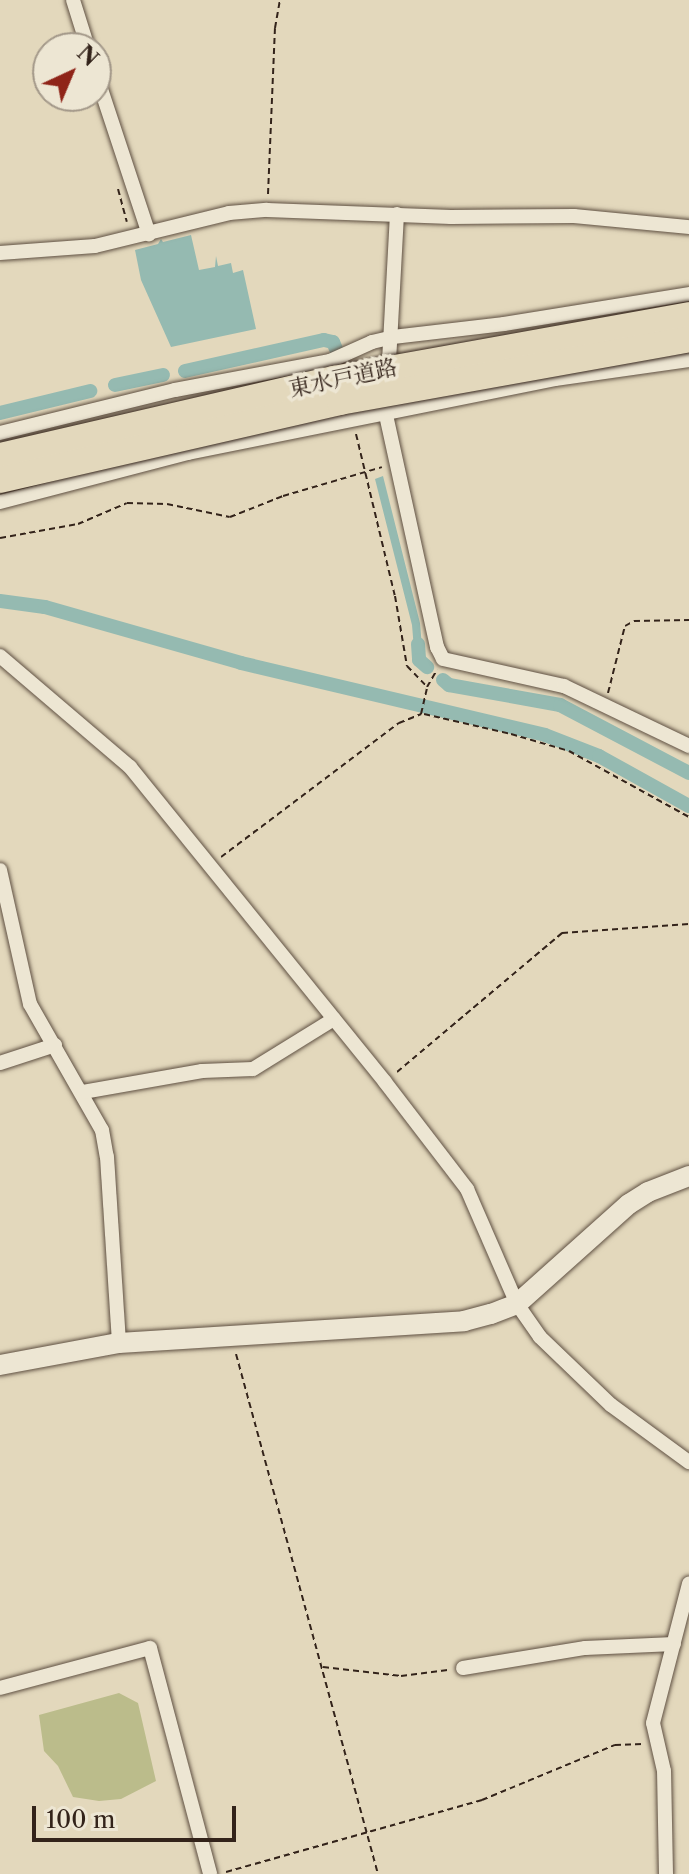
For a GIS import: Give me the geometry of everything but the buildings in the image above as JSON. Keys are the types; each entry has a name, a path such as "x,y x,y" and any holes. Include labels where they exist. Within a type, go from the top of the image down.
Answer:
{"highway":[{"name":"東水戸道路","path":"0,456 334,379 689,315"},
{"name":"東水戸道路","path":"0,480 340,402 689,339"}],"street":[{"path":"73,0 83,32"},
{"path":"109,112 149,234"},
{"path":"0,253 95,246 229,213 267,210 574,216 689,227"},
{"path":"397,214 393,337 386,415 437,647 443,659 564,686 606,703 689,746"},
{"path":"0,433 175,390 330,361 372,342 393,337 504,324 689,294"},
{"path":"0,502 188,453 555,379 689,360"},
{"path":"0,656 130,767 385,1082 467,1189 517,1304 540,1337 611,1405 689,1462"},
{"path":"0,870 30,1004 102,1130 107,1157 119,1343"},
{"path":"83,1092 202,1071 253,1069 334,1019"},
{"path":"0,1063 55,1045"},
{"path":"0,1365 119,1343 464,1321 517,1304 629,1204 648,1192 689,1176"},
{"path":"666,1874 664,1771 653,1723 689,1584"},
{"path":"463,1668 585,1648 674,1644"},
{"path":"0,1688 150,1648 210,1874"}],"path":[{"path":"267,210 275,28 280,0"},
{"path":"353,421 407,666 427,687"},
{"path":"0,538 78,524 127,503 167,504 230,517 283,496 395,463"},
{"path":"606,703 625,626 634,621 689,620"},
{"path":"421,714 427,687 443,659"},
{"path":"210,865 399,723 421,714 511,734 569,751 689,817"},
{"path":"385,1082 562,933 689,924"},
{"path":"231,1336 378,1874"},
{"path":"322,1667 401,1676 463,1668"},
{"path":"219,1874 366,1830 482,1800 615,1745 656,1743"}],"green space":[{"path":"119,1693 138,1703 156,1781 121,1799 99,1801 73,1797 58,1766 44,1751 39,1715"}],"water":[{"path":"191,235 199,270 215,267 216,256 218,266 231,263 233,273 243,270 256,329 171,347 141,280 135,250 158,244 161,239 163,242"},
{"path":"383,476 420,623 423,659 415,661 412,625 375,479"}],"waterway":[{"path":"185,371 324,340 333,342 336,349"},
{"path":"115,385 163,375"},
{"path":"0,413 90,391"},
{"path":"0,601 45,607 241,663 545,735 599,756 689,806"},
{"path":"418,644 419,660 427,667"},
{"path":"443,680 449,685 560,705 689,773"}]}
